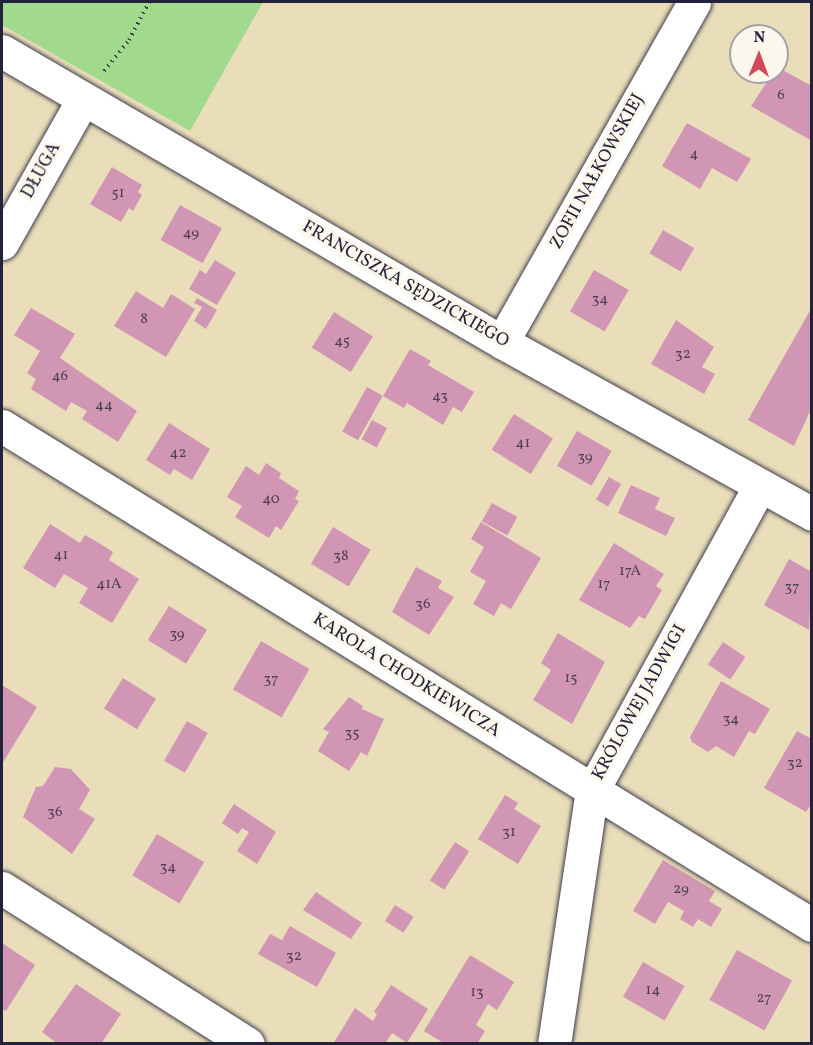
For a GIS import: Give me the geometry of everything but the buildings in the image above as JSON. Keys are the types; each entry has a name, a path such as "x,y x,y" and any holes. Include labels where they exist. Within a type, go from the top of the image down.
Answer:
{"street":[{"name":"ZOFII NAŁKOWSKIEJ","path":"502,342 694,2"},
{"name":"FRANCISZKA SĘDZICKIEGO","path":"2,51 502,342 812,514"},
{"name":"DŁUGA","path":"2,243 83,99"},
{"name":"KAROLA CHODKIEWICZA","path":"2,426 812,925"},
{"name":"KRÓLOWEJ JADWIGI","path":"554,1044 592,790 760,486"},
{"path":"2,888 248,1044"}],"path":[{"path":"83,99 129,40 149,2"}],"green space":[{"path":"2,2 263,2 190,131 2,25"}]}
